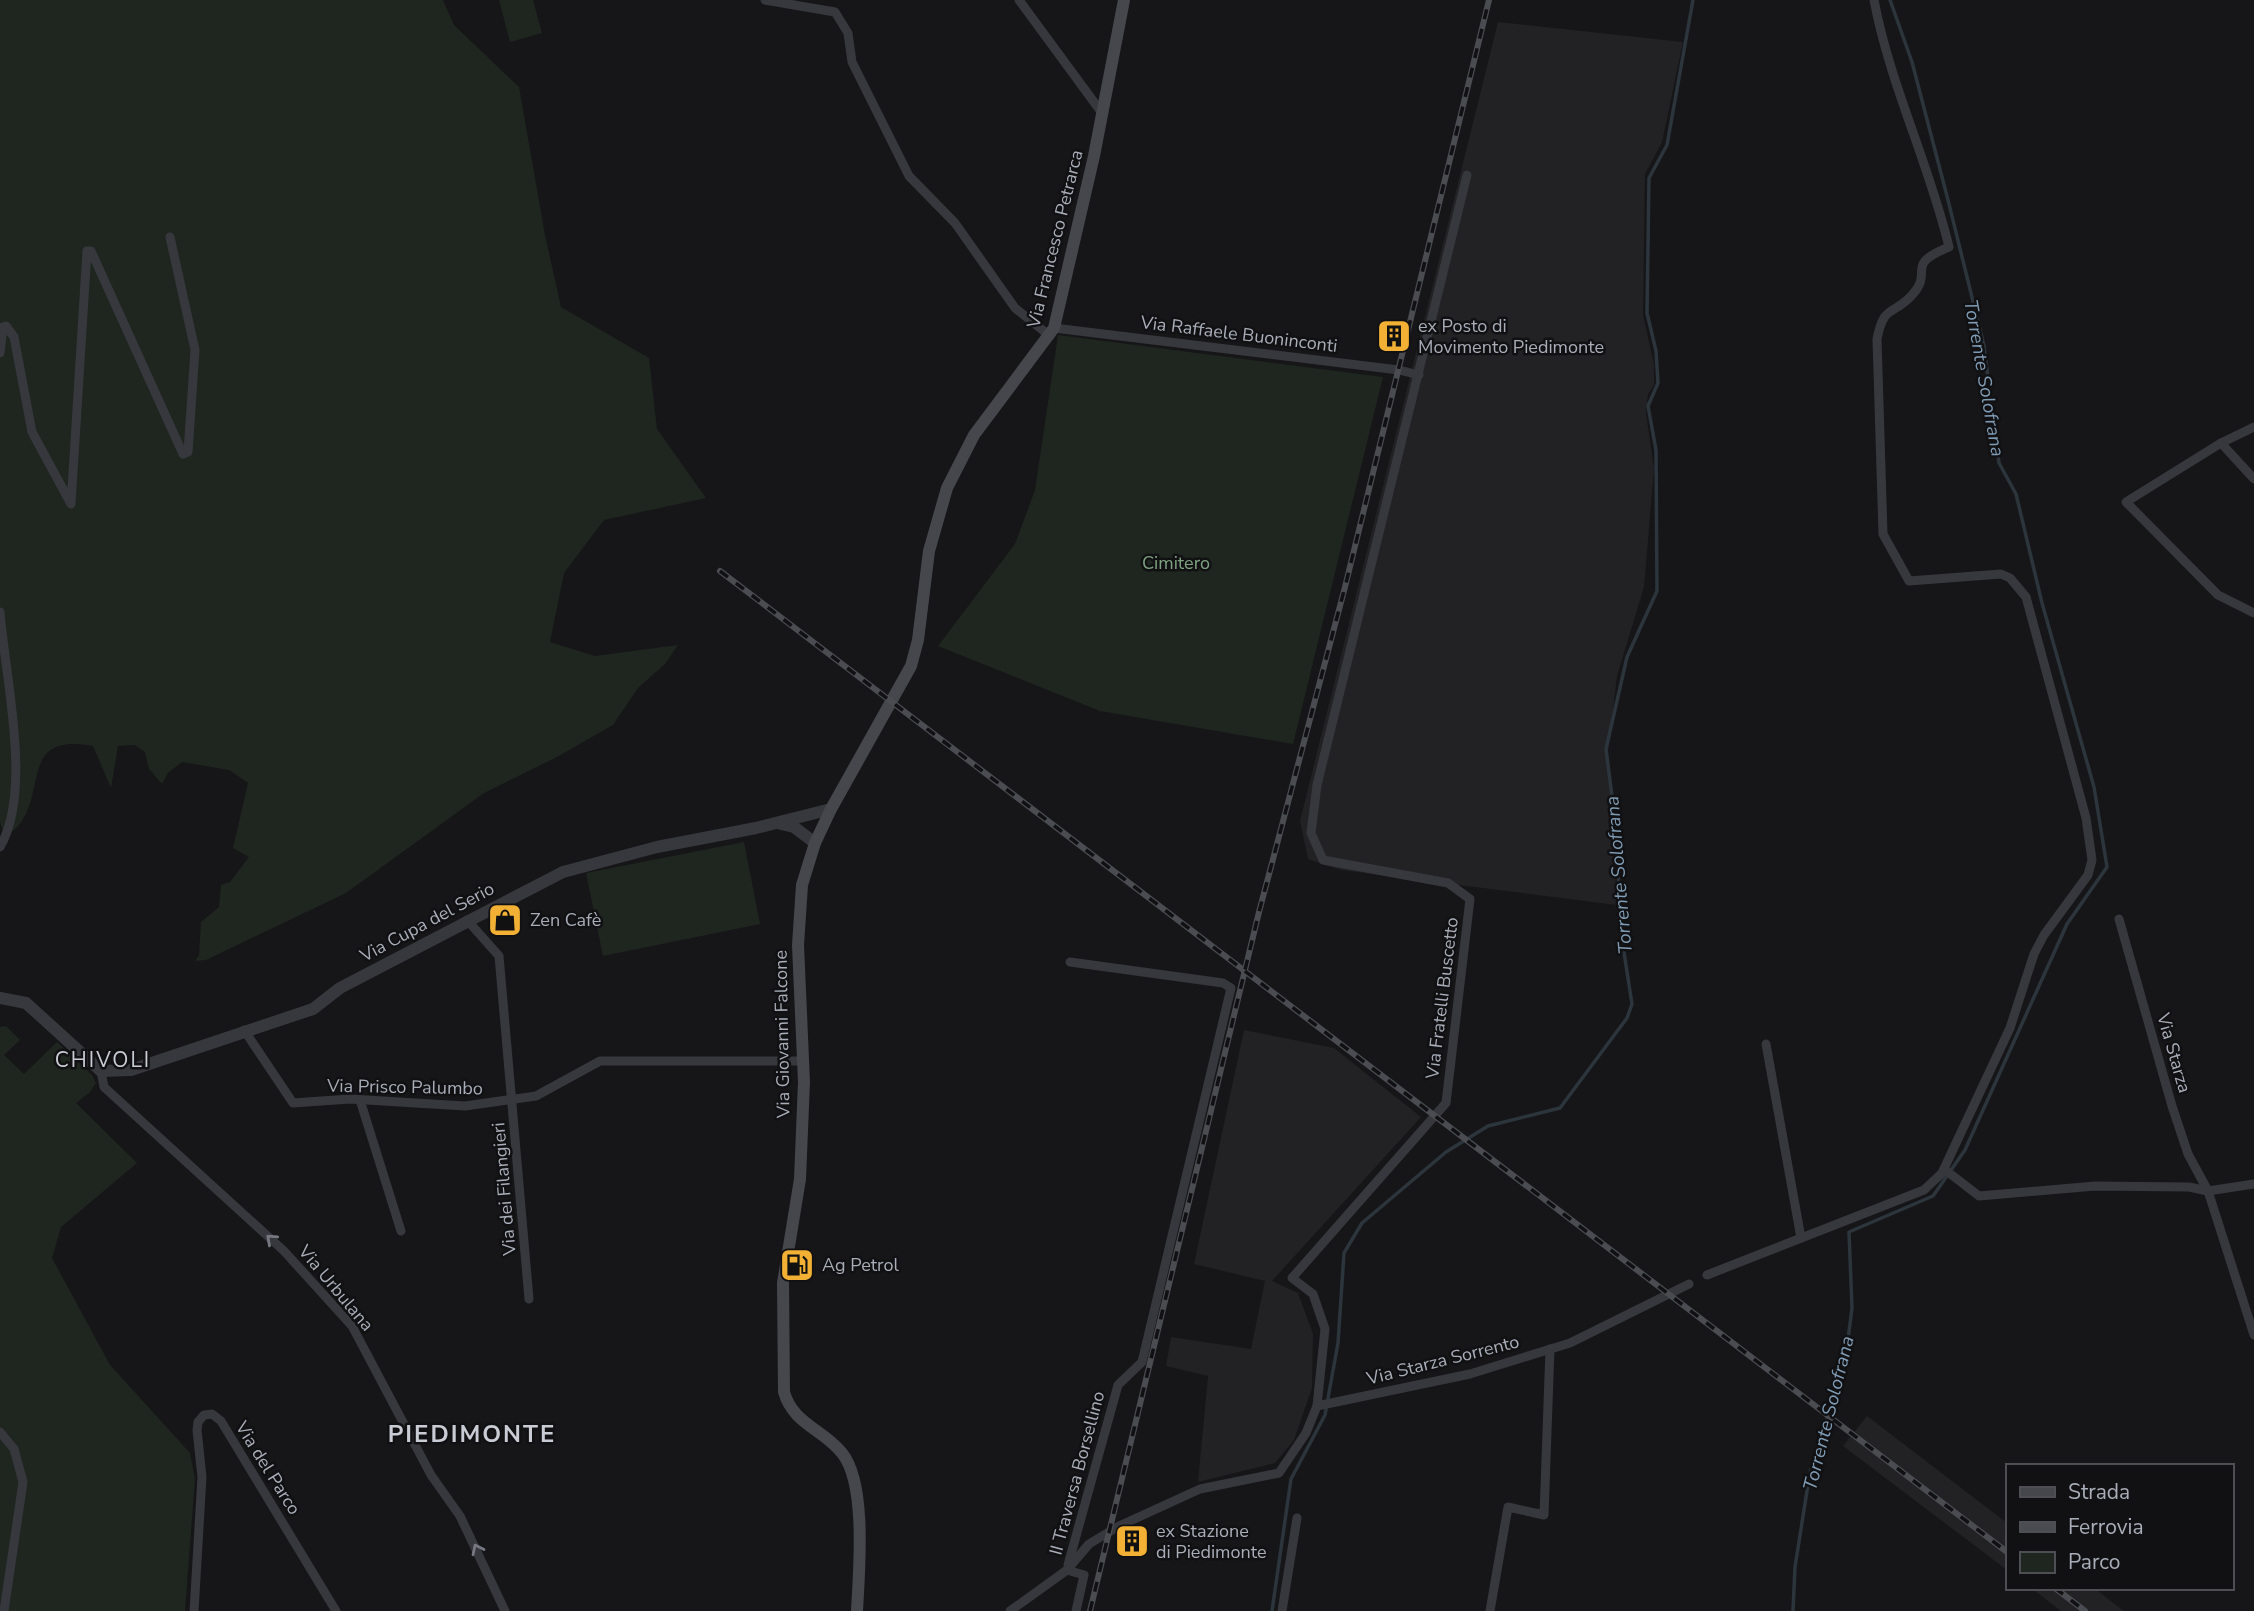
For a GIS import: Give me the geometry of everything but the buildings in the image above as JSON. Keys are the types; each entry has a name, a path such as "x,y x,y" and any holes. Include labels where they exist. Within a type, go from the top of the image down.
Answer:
{"main road":[{"name":"Via Francesco Petrarca","path":"831,809 911,666 918,640 929,551 953,475 974,435 1052,332 1102,113 1124,0"},
{"name":"Via Giovanni Falcone","path":"831,809 815,843 802,885 798,926 804,1061 800,1179 783,1283 784,1392 788,1407 796,1417 841,1452 855,1478 857,1611"}],"street":[{"path":"765,0 835,12 843,20 852,62 909,176 954,223 1015,308 1052,332"},
{"path":"1019,0 1102,113"},
{"path":"1707,1275 1924,1190 1949,1172 2010,1028 2034,954 2044,935 2088,875 2091,846 2026,597 2010,578 2001,574 1917,583 1909,581 1882,534 1877,339 1880,323 1887,311 1912,296 1919,284 1920,265 1949,247 1936,191 1911,134 1883,46 1881,24 1874,0"},
{"name":"Via Fratelli Buscetto","path":"1010,1611 1067,1570 1090,1544 1109,1531 1200,1489 1279,1473 1325,1404 1325,1329 1313,1294 1292,1278 1446,1103 1470,899 1448,883 1323,860 1311,833 1317,785 1467,175"},
{"path":"0,353 3,327 6,326 14,337 32,432 71,504 87,251 91,251 183,454 188,452 195,350 170,237"},
{"name":"Via Raffaele Buoninconti","path":"1052,332 1399,370 1419,375"},
{"path":"2254,427 2221,443 2126,502 2218,595 2254,613"},
{"path":"2221,443 2254,479"},
{"path":"0,612 16,768 11,822 0,848"},
{"name":"Via Cupa del Serio","path":"102,1072 131,1070 313,1009 340,988 563,872 657,847 777,823 831,809"},
{"path":"777,823 794,828 815,843"},
{"name":"Via Starza","path":"2119,919 2172,1106 2188,1154 2208,1191 2254,1335"},
{"name":"Via dei Filangieri","path":"467,920 499,956 529,1299"},
{"name":"II Traversa Borsellino","path":"1067,1570 1118,1385 1142,1362 1231,988 1223,983 1070,962"},
{"path":"0,998 26,1003 102,1072"},
{"name":"Via Prisco Palumbo","path":"244,1030 293,1102 360,1100 465,1107 536,1097 600,1061 804,1061"},
{"path":"1766,1044 1801,1238"},
{"name":"Via Urbulana","path":"102,1072 104,1087 284,1251 352,1326 431,1475 460,1516 505,1611"},
{"path":"360,1100 401,1231"},
{"path":"1949,1172 1979,1196 2095,1186 2189,1187 2208,1191 2254,1184"},
{"name":"Via Starza Sorrento","path":"1325,1404 1470,1374 1570,1343 1689,1284"},
{"path":"1490,1611 1508,1507 1544,1515 1550,1349"},
{"name":"Via del Parco","path":"194,1611 202,1478 197,1430 198,1422 204,1415 212,1414 221,1421 336,1611"},
{"path":"0,1432 13,1449 23,1482 4,1611"},
{"path":"1282,1611 1297,1518"},
{"path":"1067,1570 1084,1575 1076,1611"}],"shaded area":[{"path":"1498,22 1683,42 1662,142 1645,174 1643,315 1654,364 1654,385 1648,394 1646,413 1654,469 1644,587 1617,676 1608,752 1617,905 1341,870 1308,859 1300,821"},
{"path":"1244,1030 1334,1048 1421,1117 1272,1281 1298,1293 1313,1334 1312,1388 1294,1440 1275,1463 1198,1482 1208,1376 1166,1366 1171,1337 1251,1349 1265,1281 1194,1264"},
{"path":"1867,1416 2006,1522 2006,1569 1843,1446"},
{"path":"2034,1590 2097,1590 2124,1611 2061,1611"}],"green space":[{"path":"0,0 443,0 454,25 519,87 545,235 561,307 649,358 657,429 706,498 604,520 564,573 550,642 595,656 678,645 665,664 638,688 613,725 557,757 484,793 346,893 206,960 195,961 199,955 201,922 219,907 221,885 230,882 249,857 233,848 248,783 229,770 182,762 168,773 162,784 149,769 145,752 135,745 118,746 111,788 93,746 67,744 51,750 42,760 29,808 20,824 5,837 0,822"},
{"path":"499,0 533,0 542,33 510,42"},
{"name":"Cimitero","path":"1058,335 1383,377 1293,744 1100,711 938,646 1015,544 1035,490"},
{"path":"744,842 760,924 603,956 586,873"},
{"path":"6,1026 20,1040 4,1055 24,1074 57,1042 92,1075 96,1083 89,1093 76,1103 137,1163 61,1227 52,1258 110,1365 190,1453 195,1479 185,1611 0,1611 0,1027"}],"waterway":[{"name":"Torrente Solofrana","path":"1272,1611 1291,1479 1325,1415 1338,1343 1344,1253 1362,1223 1446,1152 1488,1126 1560,1108 1627,1018 1632,1004 1619,920 1618,843 1606,749 1627,657 1657,591 1656,450 1648,406 1658,383 1656,351 1647,313 1649,178 1667,145 1693,0"},
{"name":"Torrente Solofrana","path":"1793,1611 1795,1567 1810,1472 1845,1363 1852,1308 1849,1232 1933,1196 1965,1150 2067,924 2107,867 2094,787 2042,603 2016,494 1999,463 1984,346 1948,200 1912,62 1890,0"}],"railway":[{"path":"1090,1611 1259,912 1345,587 1489,0"},
{"path":"720,571 2006,1551"},
{"path":"2058,1590 2085,1611"}],"place":[{"name":"ex Posto di Movimento Piedimonte","path":"1394,336"},
{"name":"Zen Cafè","path":"505,920"},
{"name":"Ag Petrol","path":"797,1265"},
{"name":"ex Stazione di Piedimonte","path":"1132,1541"}],"district":[{"name":"CHIVOLI","path":"103,1060"},
{"name":"PIEDIMONTE","path":"472,1434"}]}
